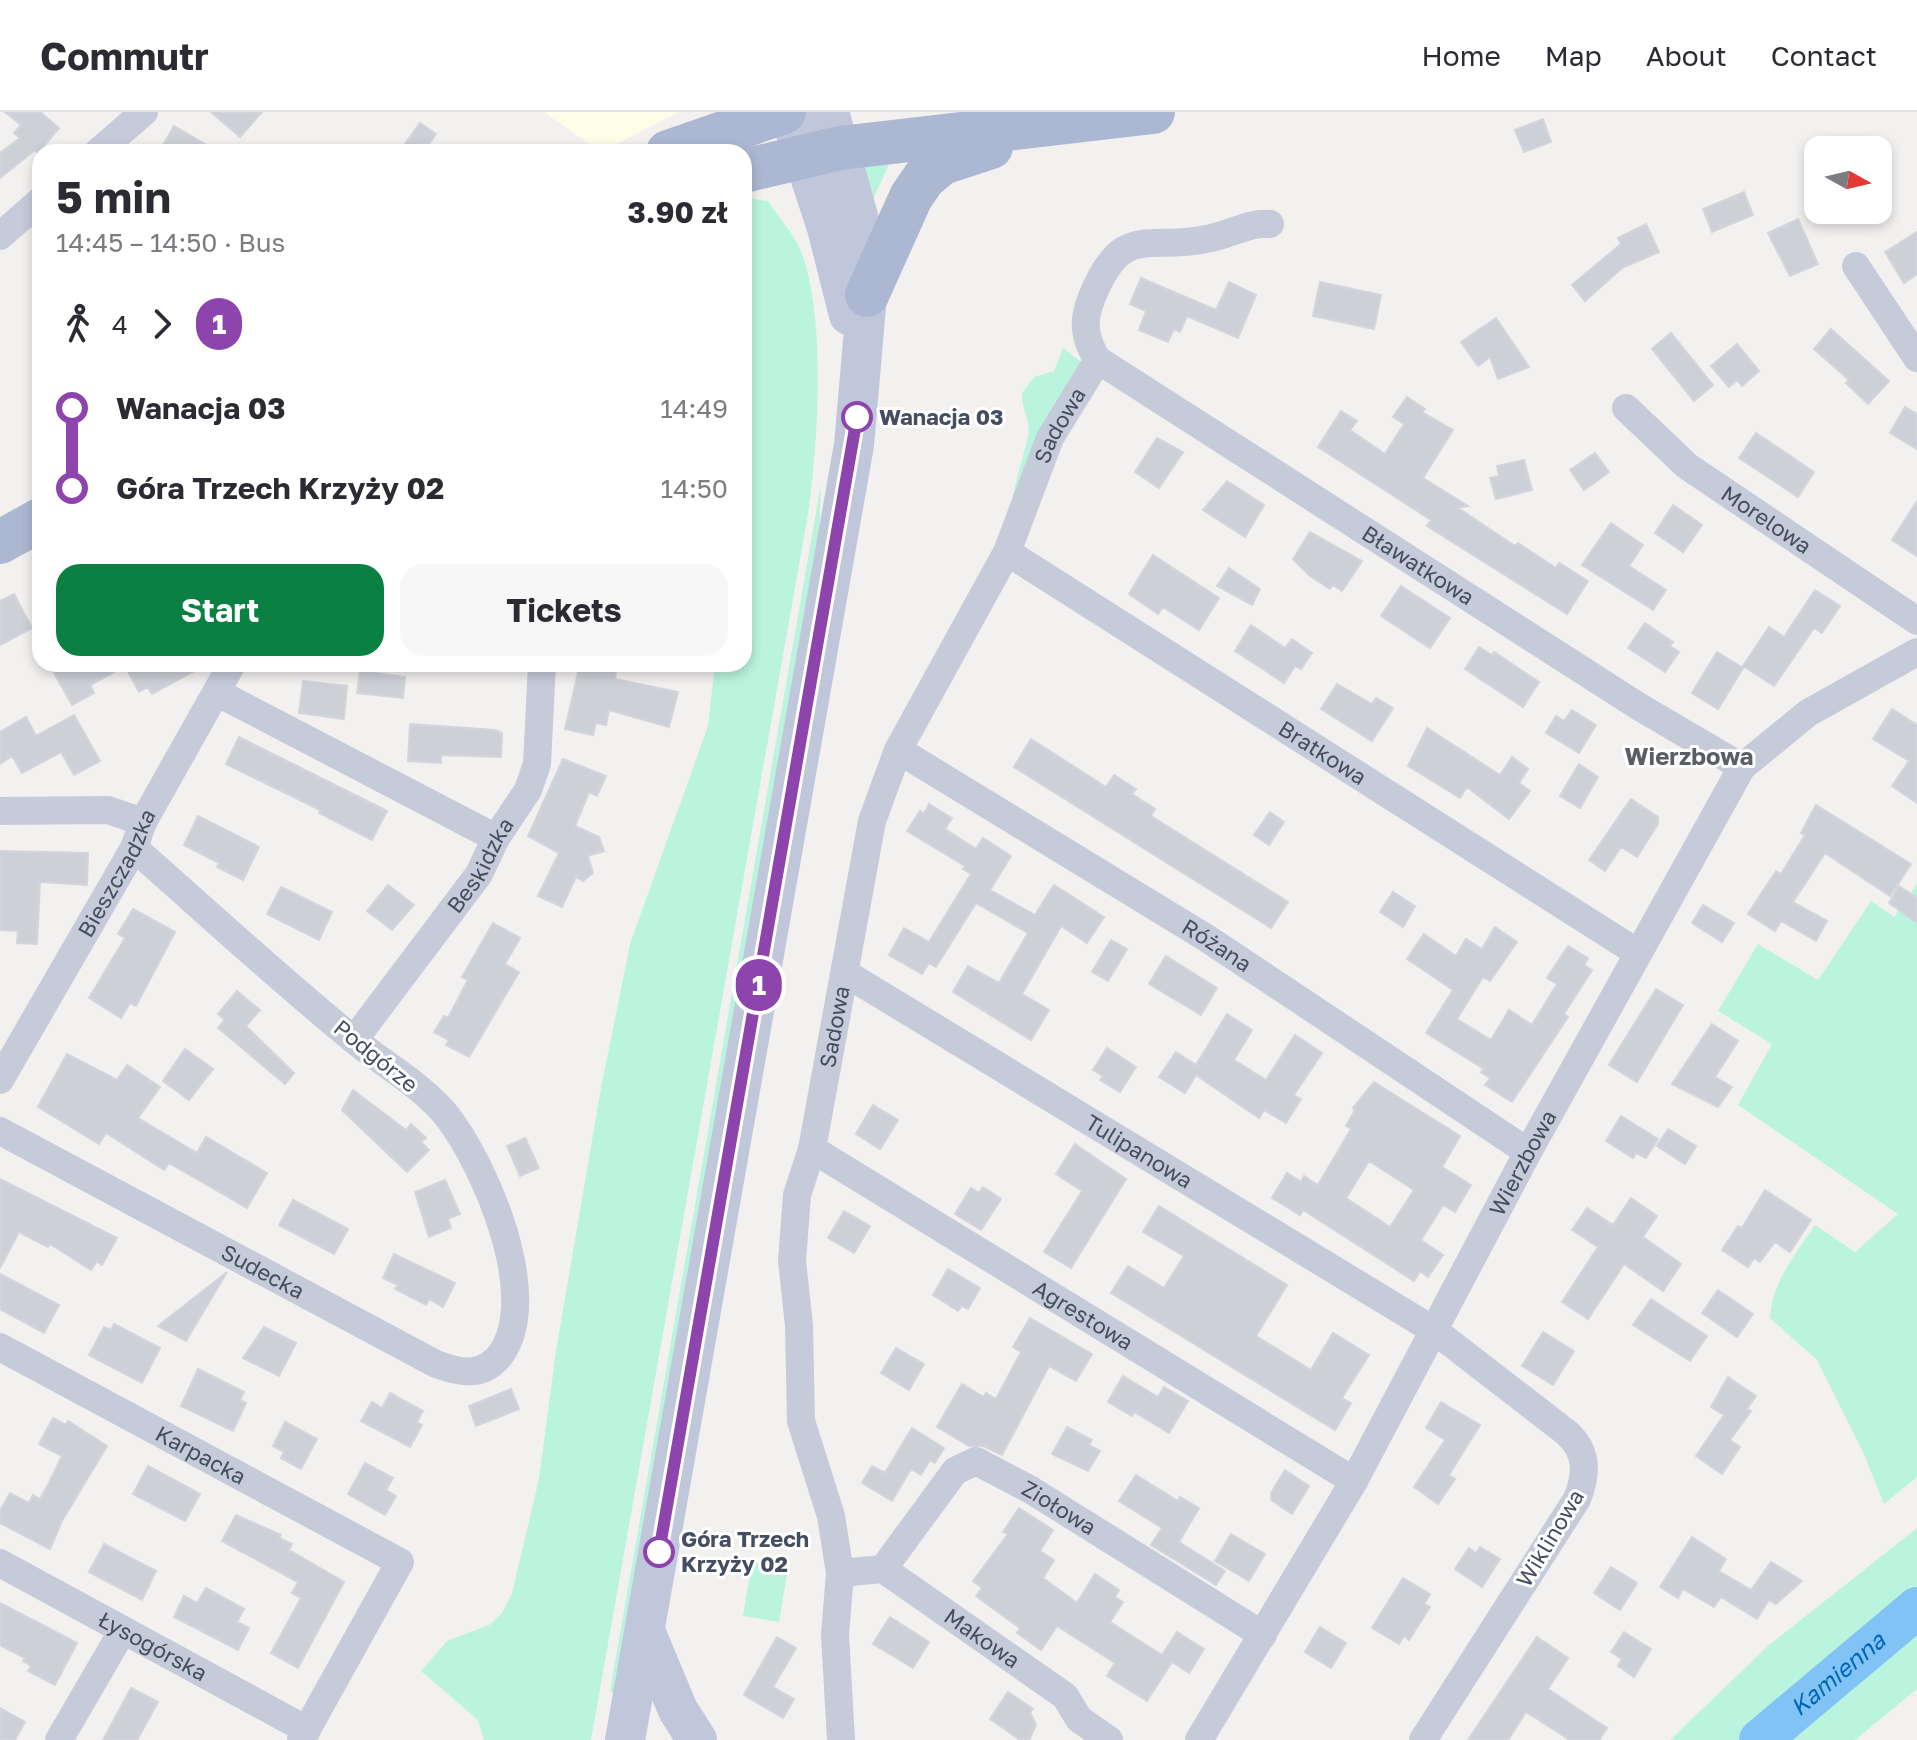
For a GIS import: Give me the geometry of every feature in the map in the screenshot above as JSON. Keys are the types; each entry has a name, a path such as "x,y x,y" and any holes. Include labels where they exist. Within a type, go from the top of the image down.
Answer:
{"main road":[{"path":"681,1740 665,1735 626,1736 854,445 859,355 867,295 859,220 824,138 786,112 692,144"},
{"path":"752,168 824,138 1073,122 1153,112"},
{"path":"867,295 911,197 924,178 942,163 1073,122"},
{"path":"824,138 827,228 859,355"},
{"path":"0,542 32,524"},
{"path":"645,1631 678,1710 697,1740"}],"street":[{"path":"107,144 144,112"},
{"path":"0,236 32,208"},
{"path":"1098,360 1086,341 1086,316 1102,271 1116,254 1136,244 1209,239 1254,224 1270,224"},
{"path":"1856,266 1917,358"},
{"name":"Sadowa","path":"841,1740 835,1635 840,1573 831,1516 801,1421 799,1325 792,1261 797,1195 812,1149 872,821 898,750 1007,552 1050,438 1098,360"},
{"name":"Bławatkowa","path":"1098,360 1638,706 1742,767"},
{"name":"Morelowa","path":"1626,408 1647,432 1697,474 1917,621"},
{"name":"Bratkowa","path":"1007,552 1638,953"},
{"name":"Wierzbowa","path":"1199,1740 1354,1481 1528,1152 1742,767 1808,713 1917,652"},
{"name":"Bieszczadzka","path":"3,1069 228,672"},
{"name":"Beskidzka","path":"354,1040 479,874 496,838 528,790 537,764 542,672"},
{"path":"218,693 496,838"},
{"name":"Różana","path":"898,750 1208,939 1528,1152"},
{"name":"Podgórze","path":"0,811 108,810 354,1040 445,1114 481,1169 507,1247 514,1301 510,1328"},
{"name":"Tulipanowa","path":"845,973 1435,1331"},
{"name":"Sudecka","path":"0,1131 454,1371 474,1372 489,1365 505,1345 510,1328"},
{"name":"Agrestowa","path":"812,1149 1354,1481"},
{"name":"Wiklinowa","path":"1423,1740 1564,1520 1580,1490 1585,1468 1579,1446 1567,1433 1435,1331"},
{"name":"Karpacka","path":"0,1347 400,1562 304,1735"},
{"name":"Ziołowa","path":"883,1569 955,1471 971,1461 982,1462 1263,1635"},
{"name":"Łysogórska","path":"0,1563 304,1735"},
{"path":"840,1573 883,1569"},
{"name":"Makowa","path":"883,1569 1065,1696 1079,1719 1109,1740"},
{"path":"59,1740 123,1630"}],"shaded area":[{"path":"544,112 679,112 617,144 590,144"}],"green space":[{"path":"891,160 869,208 859,165"},
{"path":"752,199 768,201 796,241 808,273 814,305 817,416 808,514 591,1740 484,1740 478,1720 421,1671 447,1641 489,1625 502,1613 512,1593 539,1479 556,1351 601,1088 630,944 708,726 714,672 752,672"},
{"path":"1063,348 1084,364 1010,523 1014,490 1029,430 1022,393 1034,377 1054,371"},
{"path":"821,484 818,565 618,1697 610,1691"},
{"path":"1917,884 1917,1477 1884,1504 1863,1452 1817,1360 1770,1318 1780,1281 1815,1225 1855,1252 1898,1214 1738,1105 1772,1044 1718,1011 1758,944 1818,980 1871,901 1894,917"},
{"path":"1917,1528 1917,1689 1855,1740 1670,1740 1768,1646"},
{"path":"752,1562 788,1568 779,1622 743,1616"}],"building":[{"path":"5,112 40,112 59,128 46,144 32,144 32,152 0,178 0,153 20,138 14,133 21,125"},
{"path":"211,112 262,112 240,137"},
{"path":"1543,119 1551,142 1524,152 1515,130"},
{"path":"420,123 436,134 429,144 405,144"},
{"path":"174,126 205,144 164,144"},
{"path":"1744,192 1753,215 1712,232 1703,209"},
{"path":"1798,219 1818,264 1790,276 1768,233"},
{"path":"1646,224 1659,252 1622,268 1585,301 1572,285 1621,244 1618,238"},
{"path":"1917,232 1917,274 1904,283 1885,252"},
{"path":"1141,278 1216,310 1229,282 1256,295 1238,338 1187,316 1180,332 1174,329 1168,342 1139,330 1146,311 1130,304"},
{"path":"1320,282 1381,295 1374,329 1313,316"},
{"path":"1496,318 1529,367 1498,379 1490,357 1478,366 1461,342"},
{"path":"1831,329 1889,381 1868,404 1846,383 1849,380 1814,349"},
{"path":"1671,333 1713,385 1694,401 1652,349"},
{"path":"1737,344 1759,371 1742,386 1737,380 1729,387 1711,366"},
{"path":"1407,397 1425,409 1422,412 1453,430 1423,478 1468,506 1458,508 1515,546 1518,543 1556,568 1559,563 1588,581 1567,614 1427,526 1431,520 1318,447 1341,411 1357,421 1350,430 1385,454 1404,424 1393,417"},
{"path":"1905,407 1917,414 1917,449 1890,433"},
{"path":"1756,433 1814,472 1798,497 1739,458"},
{"path":"1157,438 1183,452 1159,488 1135,472"},
{"path":"1595,453 1609,472 1584,490 1570,470"},
{"path":"1524,460 1532,490 1496,499 1490,478 1499,476 1497,466"},
{"path":"1227,481 1264,505 1245,537 1203,510"},
{"path":"1917,501 1917,556 1892,540"},
{"path":"1673,505 1702,525 1683,552 1655,533"},
{"path":"1611,523 1643,545 1629,566 1666,590 1653,610 1582,565"},
{"path":"1310,532 1362,561 1342,591 1333,585 1330,589 1310,576 1293,559"},
{"path":"1153,555 1219,598 1199,630 1163,607 1158,614 1129,594"},
{"path":"1229,568 1260,589 1252,605 1217,586"},
{"path":"1401,586 1450,618 1430,648 1381,616"},
{"path":"1815,590 1840,606 1822,633 1814,628 1774,686 1743,666 1769,627 1784,637"},
{"path":"14,594 32,628 0,645 0,601"},
{"path":"1645,623 1673,642 1670,646 1679,652 1665,672 1628,648"},
{"path":"1251,625 1285,648 1292,639 1312,653 1301,669 1295,666 1284,683 1235,651"},
{"path":"1479,647 1492,655 1494,652 1539,682 1523,707 1465,669"},
{"path":"1717,652 1743,668 1718,709 1692,693"},
{"path":"53,672 114,672 90,685 94,693 72,705"},
{"path":"128,672 192,672 152,694 148,687 139,692"},
{"path":"360,672 405,677 403,698 357,693"},
{"path":"578,672 616,672 615,679 678,692 669,727 609,710 606,725 596,723 593,735 565,729"},
{"path":"303,681 347,686 344,719 299,713"},
{"path":"1337,684 1372,704 1376,698 1393,708 1372,741 1321,709"},
{"path":"1892,709 1917,725 1917,803 1892,786 1909,761 1873,739"},
{"path":"1572,710 1596,725 1579,753 1546,733 1556,716 1564,721"},
{"path":"74,715 100,761 74,775 61,752 22,773 12,756 0,764 0,732 26,717 36,736"},
{"path":"410,724 495,730 502,733 501,757 441,755 441,763 408,761"},
{"path":"1427,728 1500,775 1512,757 1528,769 1519,783 1530,791 1509,819 1467,787 1460,798 1408,766"},
{"path":"239,737 387,811 372,840 319,813 320,810 226,764"},
{"path":"1031,739 1106,787 1114,775 1136,789 1132,794 1155,809 1151,816 1288,902 1271,928 1014,767"},
{"path":"563,759 606,776 597,796 589,792 575,826 599,837 604,851 588,856 593,873 583,881 576,877 562,907 538,896 559,853 528,836"},
{"path":"1579,764 1598,777 1580,808 1560,796"},
{"path":"1631,799 1658,817 1658,824 1637,857 1621,847 1605,871 1589,860"},
{"path":"929,804 952,818 945,829 976,849 983,838 1011,856 990,890 1035,915 1054,885 1104,917 1087,943 1061,926 1022,994 1049,1010 1031,1040 953,992 968,966 999,983 1028,933 976,903 936,967 929,963 922,974 889,955 904,928 929,942 971,874 963,869 965,866 907,831 920,811 924,814"},
{"path":"1816,805 1911,864 1890,896 1825,853 1793,902 1827,921 1816,941 1781,921 1775,931 1748,914 1776,871 1781,874 1805,835 1801,833"},
{"path":"1270,812 1284,822 1269,845 1254,835"},
{"path":"198,816 259,847 243,880 184,845"},
{"path":"0,851 88,853 87,885 40,882 37,944 17,943 18,931 0,930"},
{"path":"388,885 414,905 392,930 367,911"},
{"path":"1899,886 1917,898 1917,923 1889,903"},
{"path":"281,887 332,912 319,940 267,914"},
{"path":"1393,892 1415,906 1403,927 1380,912"},
{"path":"1703,905 1734,923 1722,942 1692,923"},
{"path":"133,909 175,932 136,1006 130,1003 121,1018 89,998 125,938 118,934"},
{"path":"493,923 520,938 505,964 519,972 469,1057 446,1045 449,1040 434,1032 444,1016 448,1018 468,980 462,977"},
{"path":"1495,927 1517,942 1490,981 1483,977 1457,1019 1491,1040 1509,1010 1532,1025 1557,984 1547,978 1568,946 1588,958 1584,965 1592,970 1564,1014 1568,1017 1512,1102 1485,1085 1490,1078 1481,1072 1484,1069 1426,1033 1453,990 1407,959 1424,934 1456,956 1466,939 1482,949"},
{"path":"1111,940 1127,949 1108,981 1092,972"},
{"path":"1166,956 1217,988 1201,1015 1149,984"},
{"path":"1656,989 1683,1005 1637,1082 1609,1065"},
{"path":"237,991 260,1010 246,1026 294,1073 285,1084 218,1028 225,1020 218,1014"},
{"path":"1227,1014 1252,1030 1234,1060 1266,1080 1295,1035 1322,1053 1294,1095 1301,1099 1286,1123 1264,1110 1259,1118 1196,1075 1185,1093 1159,1077 1176,1052 1196,1065"},
{"path":"1712,1024 1738,1041 1715,1077 1732,1087 1718,1107 1672,1084"},
{"path":"1107,1048 1136,1067 1120,1092 1100,1080 1103,1076 1093,1070"},
{"path":"185,1049 213,1069 189,1100 163,1081"},
{"path":"67,1054 117,1080 127,1065 160,1087 138,1118 197,1153 206,1137 267,1173 247,1208 169,1163 164,1170 106,1133 99,1144 38,1107"},
{"path":"1374,1082 1460,1136 1442,1167 1471,1185 1455,1212 1443,1205 1421,1240 1443,1255 1428,1277 1420,1271 1414,1281 1303,1210 1300,1215 1272,1198 1287,1173 1301,1182 1304,1176 1318,1185 1351,1129 1346,1126 1355,1110 1353,1108","holes":["1369,1161 1414,1190 1390,1227 1346,1198"]},
{"path":"353,1090 406,1130 411,1124 426,1138 421,1142 429,1150 407,1172 342,1110"},
{"path":"873,1105 898,1120 880,1149 856,1134"},
{"path":"1621,1116 1658,1139 1646,1158 1636,1153 1633,1158 1606,1141"},
{"path":"1668,1129 1696,1146 1685,1164 1657,1146"},
{"path":"525,1138 539,1168 520,1176 507,1146"},
{"path":"1075,1144 1126,1179 1071,1268 1044,1252 1082,1191 1056,1174"},
{"path":"0,1179 117,1238 102,1265 97,1261 91,1270 50,1244 48,1247 19,1232 0,1268"},
{"path":"445,1180 460,1214 448,1219 451,1228 429,1237 415,1192"},
{"path":"983,1187 1001,1199 981,1230 955,1214 971,1188 979,1193"},
{"path":"1765,1190 1811,1220 1790,1252 1775,1242 1760,1262 1754,1258 1748,1267 1722,1250 1738,1226 1742,1228"},
{"path":"1631,1198 1657,1216 1643,1237 1681,1264 1663,1291 1624,1264 1588,1319 1562,1302 1598,1247 1572,1230 1587,1208 1613,1225"},
{"path":"293,1200 348,1229 334,1254 279,1225"},
{"path":"1159,1206 1287,1285 1256,1336 1311,1370 1333,1333 1369,1355 1342,1398 1351,1403 1335,1430 1111,1293 1128,1266 1164,1288 1184,1256 1143,1232"},
{"path":"844,1211 870,1226 854,1253 828,1238"},
{"path":"394,1254 455,1283 443,1307 429,1299 426,1305 395,1289 398,1285 383,1278"},
{"path":"948,1269 980,1288 968,1309 962,1306 958,1311 933,1295"},
{"path":"227,1272 186,1341 158,1326"},
{"path":"0,1274 59,1305 44,1333 0,1309"},
{"path":"1718,1290 1753,1314 1737,1337 1702,1313"},
{"path":"1651,1299 1707,1336 1690,1361 1633,1325"},
{"path":"1030,1318 1092,1354 1076,1381 1049,1366 1002,1455 983,1446 969,1446 937,1427 962,1384 984,1397 986,1393 996,1399 1021,1352 1013,1347"},
{"path":"114,1324 160,1348 142,1383 89,1355 104,1327 111,1330"},
{"path":"264,1327 296,1343 279,1376 243,1358"},
{"path":"1543,1332 1574,1351 1553,1385 1522,1366"},
{"path":"896,1348 924,1364 909,1390 881,1373"},
{"path":"198,1369 244,1392 240,1400 246,1403 233,1431 181,1406"},
{"path":"1123,1376 1158,1397 1164,1387 1188,1401 1169,1433 1134,1412 1132,1416 1108,1402"},
{"path":"1728,1377 1756,1396 1747,1409 1751,1411 1730,1440 1740,1447 1722,1474 1696,1456 1724,1415 1711,1407"},
{"path":"511,1389 519,1409 476,1426 469,1406"},
{"path":"390,1393 423,1411 417,1422 422,1425 410,1447 361,1421 372,1402 382,1408"},
{"path":"1441,1402 1480,1425 1449,1475 1455,1479 1438,1504 1414,1487 1445,1440 1426,1428"},
{"path":"53,1418 66,1425 68,1421 107,1446 62,1521 50,1549 0,1523 0,1511 10,1493 29,1503 33,1495 40,1499 62,1456 39,1444"},
{"path":"285,1422 317,1439 301,1469 281,1458 284,1452 273,1446"},
{"path":"1067,1427 1092,1440 1089,1445 1100,1451 1088,1471 1052,1454"},
{"path":"912,1428 944,1448 935,1463 930,1460 921,1475 911,1469 892,1501 862,1483 872,1466 885,1473"},
{"path":"365,1463 393,1478 386,1490 396,1496 385,1515 348,1494"},
{"path":"148,1466 200,1494 185,1521 133,1494"},
{"path":"1285,1470 1309,1486 1292,1514 1271,1500 1271,1493"},
{"path":"1136,1475 1178,1501 1180,1497 1199,1508 1179,1542 1225,1571 1216,1585 1151,1545 1162,1528 1119,1501"},
{"path":"1019,1508 1053,1530 1040,1551 1054,1560 1043,1578 1077,1603 1095,1574 1119,1590 1115,1597 1123,1602 1110,1622 1162,1655 1177,1632 1204,1649 1189,1673 1172,1662 1147,1701 1107,1676 1115,1663 1057,1626 1041,1650 1017,1633 1020,1628 976,1596 982,1588 973,1581 1008,1534 1003,1532"},
{"path":"236,1515 281,1535 279,1538 292,1544 289,1550 344,1582 298,1668 271,1653 301,1598 292,1593 298,1582 222,1541"},
{"path":"1231,1534 1265,1554 1249,1581 1215,1561"},
{"path":"1692,1537 1726,1559 1719,1571 1751,1590 1771,1562 1802,1581 1776,1604 1769,1600 1757,1619 1721,1597 1714,1607 1683,1589 1678,1598 1660,1587"},
{"path":"104,1544 156,1571 142,1600 89,1572"},
{"path":"1480,1547 1500,1559 1482,1587 1455,1569 1469,1548 1476,1553"},
{"path":"1611,1567 1637,1583 1620,1610 1594,1593"},
{"path":"1403,1578 1430,1594 1424,1604 1430,1607 1409,1640 1404,1636 1399,1644 1372,1628"},
{"path":"206,1588 244,1609 237,1622 249,1628 238,1650 174,1617 184,1596 197,1603"},
{"path":"0,1603 77,1643 55,1685 28,1671 31,1666 23,1661 25,1658 0,1645"},
{"path":"890,1617 929,1642 913,1668 873,1644"},
{"path":"1320,1627 1346,1643 1331,1668 1305,1652"},
{"path":"1624,1632 1651,1649 1634,1677 1618,1666 1622,1659 1611,1652"},
{"path":"777,1637 796,1648 773,1687 794,1699 783,1718 744,1695"},
{"path":"1537,1637 1568,1658 1548,1689 1607,1728 1599,1740 1570,1740 1526,1712 1508,1740 1468,1740"},
{"path":"131,1688 158,1702 137,1740 103,1740"},
{"path":"1008,1692 1033,1709 1030,1712 1036,1725 1029,1740 1020,1740 990,1719"},
{"path":"0,1708 25,1722 15,1740 0,1740"}],"waterway":[{"name":"Kamienna","path":"1760,1740 1917,1608"}],"bus line":[{"name":"1","path":"659,1552 857,417"}],"place":[{"name":"Wanacja 03","path":"857,417"},
{"name":"Góra Trzech Krzyży 02","path":"659,1552"}],"district":[{"name":"Wierzbowa","path":"1689,757"}]}
